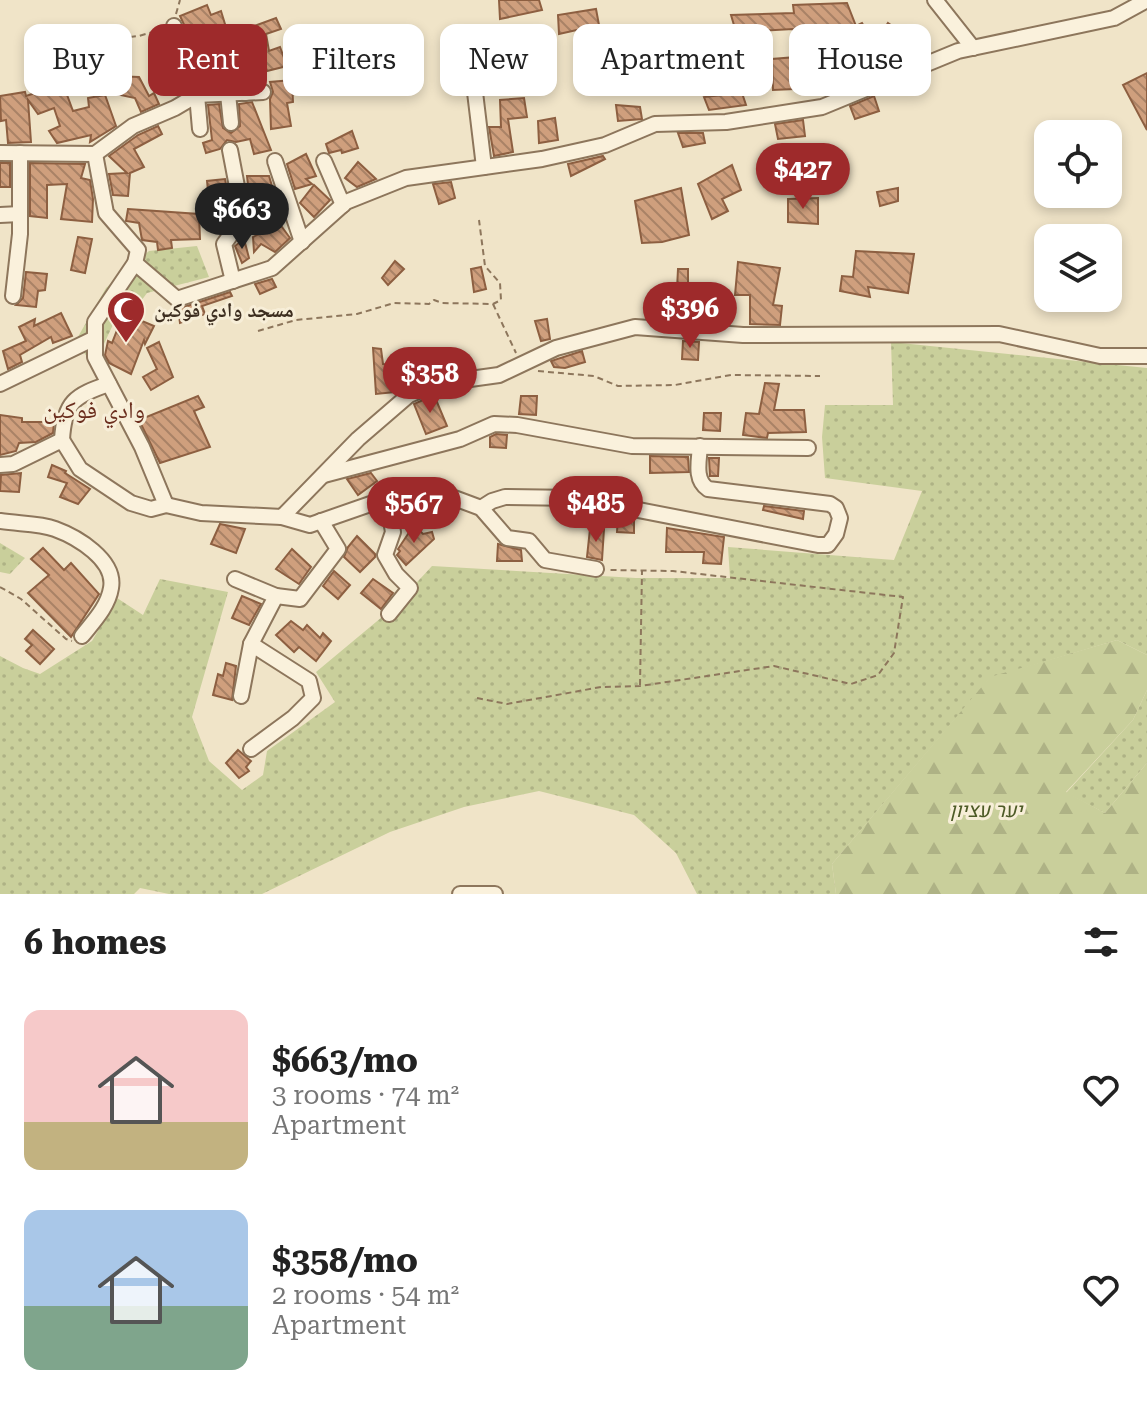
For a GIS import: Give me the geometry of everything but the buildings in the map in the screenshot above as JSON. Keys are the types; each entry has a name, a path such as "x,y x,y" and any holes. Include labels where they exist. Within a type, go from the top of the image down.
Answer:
{"street":[{"path":"935,0 973,48"},
{"path":"135,263 177,299 272,268 343,205 406,178 542,159 605,145 655,124 726,122 822,107 958,51 1114,18 1147,0"},
{"path":"0,153 95,154 133,126 195,96"},
{"path":"197,96 200,129"},
{"path":"228,96 231,123"},
{"path":"475,96 484,167"},
{"path":"230,150 243,218 224,244 233,281"},
{"path":"13,296 20,214 20,153"},
{"path":"95,154 106,213 138,250 135,263 95,322 95,357 142,447 166,505"},
{"path":"275,161 302,242"},
{"path":"324,161 343,205"},
{"path":"0,215 20,214"},
{"path":"282,517 358,439 409,395 434,384 499,375 556,348 635,327 743,335 999,334 1100,356 1147,356"},
{"path":"0,384 95,338"},
{"path":"109,384 86,391 73,400 63,419 62,440 80,469 131,503 151,509 166,505 201,513 282,517 310,525 422,486 481,508 507,538 529,541 545,560 596,569"},
{"path":"323,476 460,439 494,424 517,425 632,446 808,448"},
{"path":"0,465 13,464 62,440"},
{"path":"481,508 505,497 577,498 818,545 828,545 832,541 840,518 836,508 830,504 702,486 699,475 700,446"},
{"path":"387,497 393,532 385,555 396,574 410,588 389,614"},
{"path":"0,521 53,528 85,543 108,569 111,587 99,616 82,636"},
{"path":"235,579 276,596 300,599 338,549 321,521"},
{"path":"241,696 251,644 276,596"},
{"path":"251,644 309,681 313,698 293,718 251,749"},
{"path":"460,894 495,894"}],"path":[{"path":"174,24 180,0"},
{"path":"258,331 280,323 357,314 394,303 429,304 434,300 442,303 493,304 501,300 500,283 485,266 479,220"},
{"path":"493,304 522,366 545,373 594,376 618,386 675,385 731,375 820,376"},
{"path":"477,698 507,704 601,687 640,686 774,666 851,684 878,675 894,653 903,597 673,571 596,569"},
{"path":"640,686 642,570"},
{"path":"0,587 21,599 66,639 77,642 82,636"}],"green space":[{"path":"197,246 209,277 147,293 130,316 119,312 94,365 75,342 106,288 149,251"},
{"path":"891,342 1147,368 1147,655 1117,640 990,678 832,864 836,894 697,894 676,853 634,815 539,791 464,807 390,832 262,894 169,894 140,888 134,894 0,894 0,656 40,674 92,641 117,598 143,615 160,579 228,592 192,717 209,761 242,790 263,775 267,751 335,702 316,672 394,607 432,566 636,578 730,578 728,547 894,560 922,491 825,478 822,437 825,405 893,405"},
{"path":"0,543 25,558 10,574 0,572"},
{"name":"יער עציון","path":"1117,640 1147,655 1147,690 1133,720 1066,792 1105,813 1147,763 1147,894 836,894 832,864 990,677"},
{"path":"1147,690 1147,763 1105,813 1066,793 1133,720"}],"place":[{"name":"مسجد وادي فوكين","path":"126,344"}],"district":[{"name":"وادي فوكين","path":"94,410"}]}
